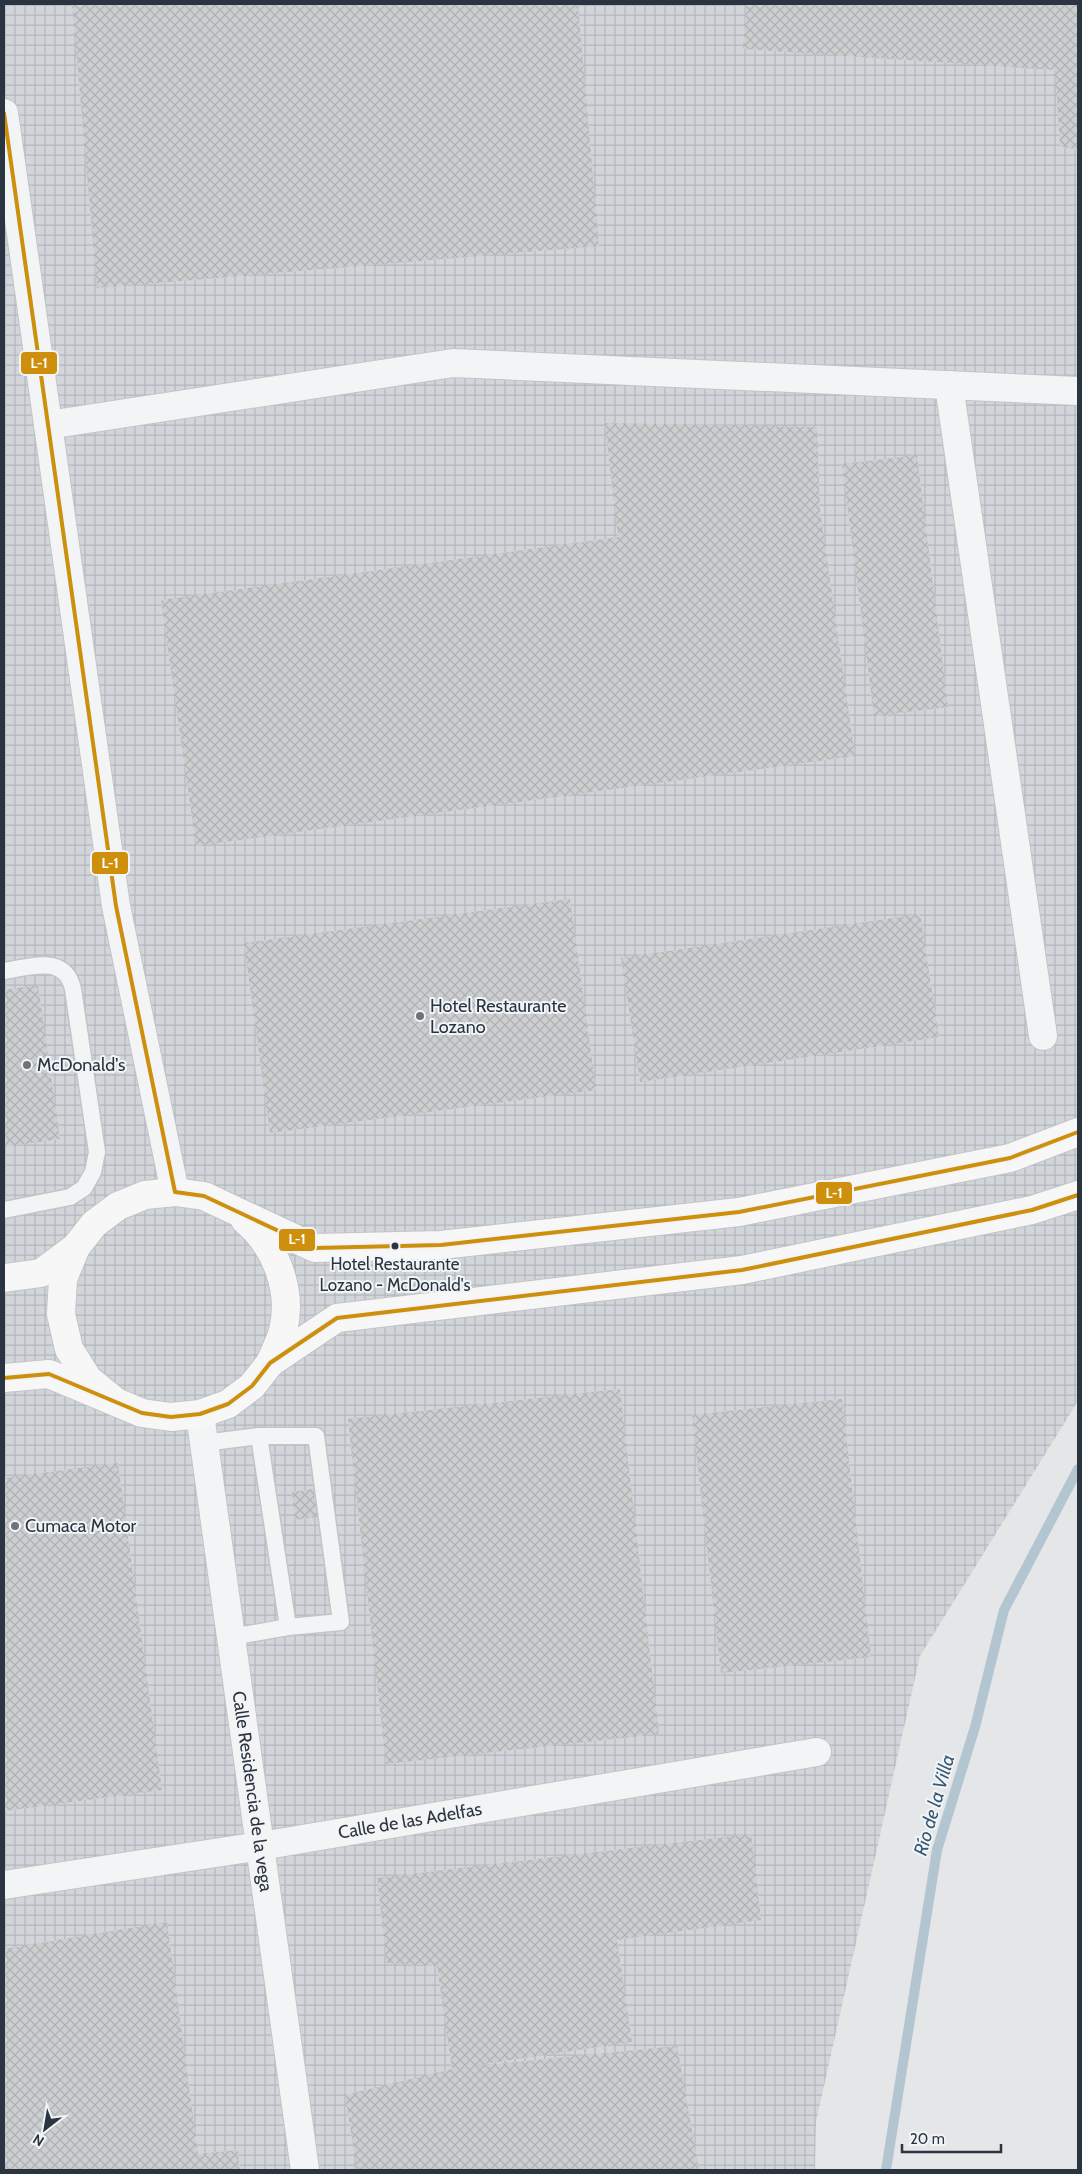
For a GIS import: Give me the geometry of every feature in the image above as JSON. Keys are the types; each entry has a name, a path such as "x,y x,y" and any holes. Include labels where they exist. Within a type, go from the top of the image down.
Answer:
{"street":[{"path":"4,113 6,142 116,906 174,1192"},
{"path":"48,425 453,363 1078,391"},
{"path":"949,385 1043,1036"},
{"path":"4,1278 41,1273 76,1247 94,1224 118,1206 146,1195 174,1192 204,1196 315,1248 441,1244 739,1212 1010,1158 1078,1132"},
{"path":"270,1363 337,1318 742,1270 1032,1210 1078,1195"},
{"path":"4,1378 49,1374 142,1413 171,1417 200,1414 228,1404 252,1386 270,1363 283,1330 285,1295 277,1261 258,1231 231,1208"},
{"path":"76,1247 63,1279 61,1314 69,1349 88,1379 115,1401"},
{"name":"Calle Residencia de la vega","path":"200,1414 261,1846 304,2170"},
{"name":"Calle de las Adelfas","path":"4,1885 261,1846 817,1752"}],"lane":[{"path":"4,971 42,965 57,967 68,976 73,990 97,1152 89,1181 78,1193 61,1200 4,1210"},
{"path":"259,1436 288,1628"},
{"path":"204,1443 259,1436 316,1436 341,1622 232,1636"}],"shaded area":[{"path":"4,4 1078,4 1078,1401 920,1656 816,2122 815,2170 4,2170"}],"building":[{"path":"72,4 578,4 599,246 97,288"},
{"path":"746,4 1078,4 1078,150 1060,146 1055,70 743,49"},
{"path":"605,423 817,427 820,510 855,756 196,846 161,600 618,537"},
{"path":"917,455 948,707 874,716 842,464"},
{"name":"Hotel Restaurante Lozano","path":"570,899 596,1090 270,1133 244,943"},
{"path":"920,914 939,1037 640,1082 621,958"},
{"name":"McDonald's","path":"38,985 60,1139 4,1147 4,990"},
{"path":"620,1389 659,1734 386,1764 348,1419"},
{"path":"842,1399 871,1657 721,1673 692,1415"},
{"path":"118,1463 162,1790 4,1811 4,1478"},
{"path":"327,1487 331,1515 295,1520 292,1492"},
{"path":"751,1834 761,1920 617,1940 632,2042 464,2067 677,2046 699,2170 357,2170 345,2095 452,2069 437,1966 387,1963 377,1878"},
{"path":"167,1922 198,2154 238,2150 240,2170 4,2170 4,1949"}],"waterway":[{"name":"Río de la Villa","path":"886,2170 937,1850 975,1727 1004,1610 1078,1469"}],"transit line":[{"name":"L-1","path":"4,113 116,906 175,1192 204,1196 315,1248 441,1245 739,1212 1010,1158 1078,1132"},
{"name":"L-1","path":"4,1378 49,1374 142,1413 171,1417 200,1414 228,1404 252,1386 270,1363 337,1318 742,1270 1032,1210 1078,1195"}],"place":[{"name":"Hotel Restaurante Lozano","path":"420,1016"},
{"name":"McDonald's","path":"27,1065"},
{"name":"Hotel Restaurante Lozano - McDonald's","path":"395,1246"},
{"name":"Cumaca Motor","path":"15,1526"}]}
